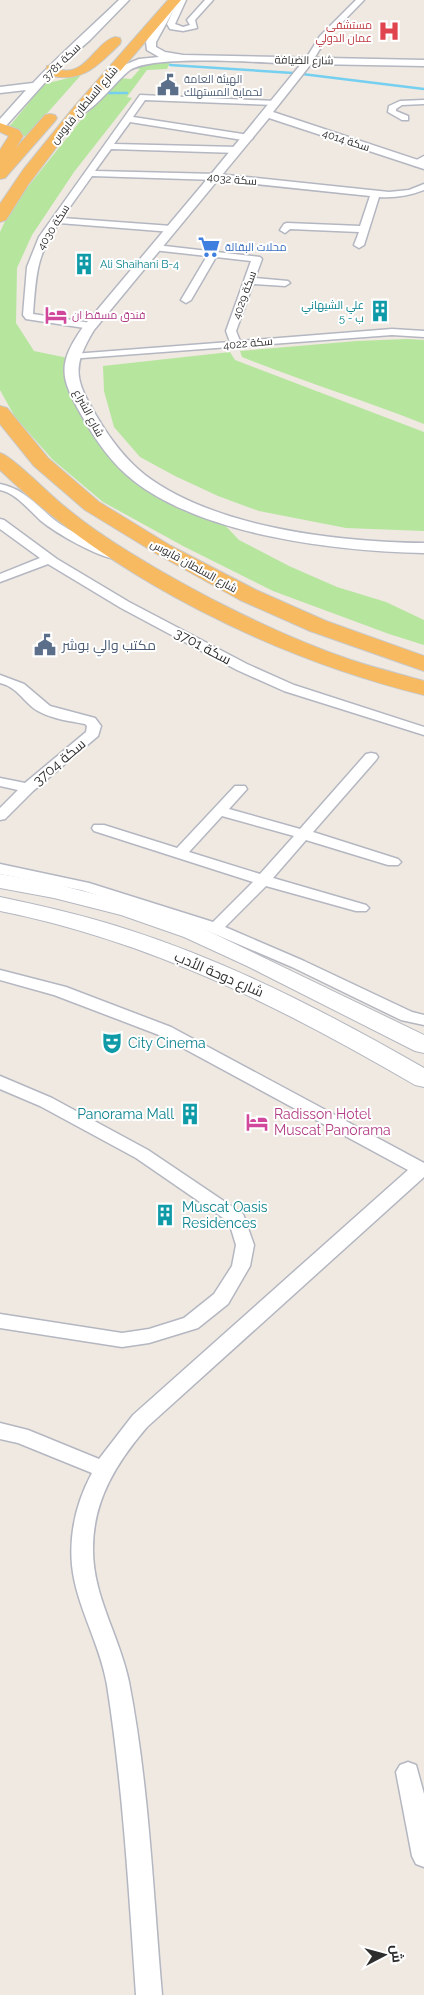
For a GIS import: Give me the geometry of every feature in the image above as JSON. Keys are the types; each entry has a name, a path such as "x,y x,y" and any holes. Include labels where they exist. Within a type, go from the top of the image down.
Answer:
{"highway":[{"name":"شارع السلطان قابوس","path":"0,217 23,181 71,118 177,1"},
{"name":"شارع السلطان قابوس","path":"76,79 118,38"},
{"path":"52,69 58,74 76,79"},
{"path":"35,88 76,79"},
{"name":"شارع السلطان قابوس","path":"0,175 62,105"},
{"path":"0,126 16,136 0,162"},
{"name":"شارع السلطان قابوس","path":"0,412 3,419 40,462 92,506 156,545 248,595 318,626 424,663"},
{"name":"شارع السلطان قابوس","path":"0,459 17,477 76,525 124,558 220,611 281,639 353,668 424,688"},
{"path":"353,668 424,694"}],"main road":[{"name":"شارع دوحة الأدب","path":"0,881 55,891 129,910 192,932 424,1045"},
{"name":"شارع دوحة الأدب","path":"0,904 57,916 123,936 201,966 263,992 424,1079"}],"street":[{"name":"سكة 3781","path":"0,126 52,69 124,0"},
{"path":"177,1 179,10 171,24 183,29 194,26 191,20 209,0"},
{"path":"73,357 91,326 217,177 309,60 323,38 360,0"},
{"path":"177,1 151,42 151,48 154,52 162,55 183,58"},
{"path":"71,118 98,96 126,68 139,62 183,58"},
{"name":"شارع الضيافة","path":"183,58 424,63"},
{"path":"0,90 35,88"},
{"name":"سكة 4030","path":"91,326 36,319 28,315 29,287 35,258 44,237 143,98 271,109"},
{"path":"405,118 392,112 392,108 400,103 424,102"},
{"name":"سكة 4014","path":"271,109 421,162"},
{"path":"127,120 248,138"},
{"path":"108,146 238,150"},
{"name":"سكة 4032","path":"89,173 217,177 389,195 411,192 424,187"},
{"path":"359,245 374,194"},
{"path":"56,220 172,229"},
{"path":"285,230 287,226 363,229"},
{"name":"سكة 4029","path":"156,248 257,259 231,330 236,344"},
{"path":"186,300 213,255"},
{"path":"249,281 285,283"},
{"name":"سكة 4022","path":"73,357 392,332 424,334"},
{"name":"شارع الشراع","path":"73,357 71,371 75,392 110,450 149,484 170,496 219,516 290,536 364,546 424,548"},
{"path":"0,487 11,489 49,522 88,546 124,558"},
{"name":"سكة 3701","path":"0,523 49,559 125,605 242,667 289,688 424,731"},
{"path":"0,578 49,559"},
{"name":"سكة 3704","path":"0,679 12,682 23,688 42,708 90,721 94,726 93,733 28,788 0,816"},
{"path":"215,929 263,880 371,757"},
{"name":"سكة 3704","path":"0,782 28,788"},
{"path":"180,853 240,789"},
{"path":"219,811 303,834 393,862"},
{"path":"99,828 263,880 361,908"},
{"path":"0,869 84,886 215,929 298,964 424,1024"},
{"path":"0,975 60,991 165,1031 422,1170 140,1421 118,1444 92,1492 84,1521 82,1550 85,1580 111,1652 118,1681 136,1826 149,1995"},
{"path":"407,1016 424,1020"},
{"path":"0,1082 46,1102 142,1154 237,1219 244,1245 241,1266 221,1299 192,1323 149,1336 122,1340 0,1321"},
{"path":"0,1431 21,1436 103,1469"},
{"path":"408,1772 424,1856"}],"green space":[{"path":"171,60 167,69 147,70 127,97 132,98 74,172 32,235 17,268 16,323 34,351 68,358 67,371 127,471 218,518 239,540 289,566 337,587 386,602 424,620 424,645 273,591 183,546 103,502 53,460 15,417 0,390 0,232 11,208 81,120 119,78 131,79 140,69 131,67"},
{"path":"81,75 26,137 9,127 44,84"},
{"path":"424,340 424,424 242,357 240,351 357,341"},
{"path":"230,352 235,360 424,432 424,531 346,528 259,511 218,496 140,457 114,427 104,391 103,366"}],"waterway":[{"path":"170,65 293,73"},
{"path":"302,74 424,89"},
{"path":"109,93 127,93"}],"place":[{"name":"مستشفى عمان الدولي","path":"389,31"},
{"name":"الهيئة العامة لحماية المستهلك","path":"168,85"},
{"name":"محلات البقالة","path":"209,247"},
{"name":"Ali Shaihani B-4","path":"84,264"},
{"name":"علي الشيهاني ب - 5","path":"380,311"},
{"name":"فندق مسقط ان","path":"56,315"},
{"name":"مكتب والي بوشر","path":"45,645"},
{"name":"City Cinema","path":"112,1043"},
{"name":"Panorama Mall","path":"190,1114"},
{"name":"Radisson Hotel Muscat Panorama","path":"257,1122"},
{"name":"Muscat Oasis Residences","path":"165,1215"}]}
